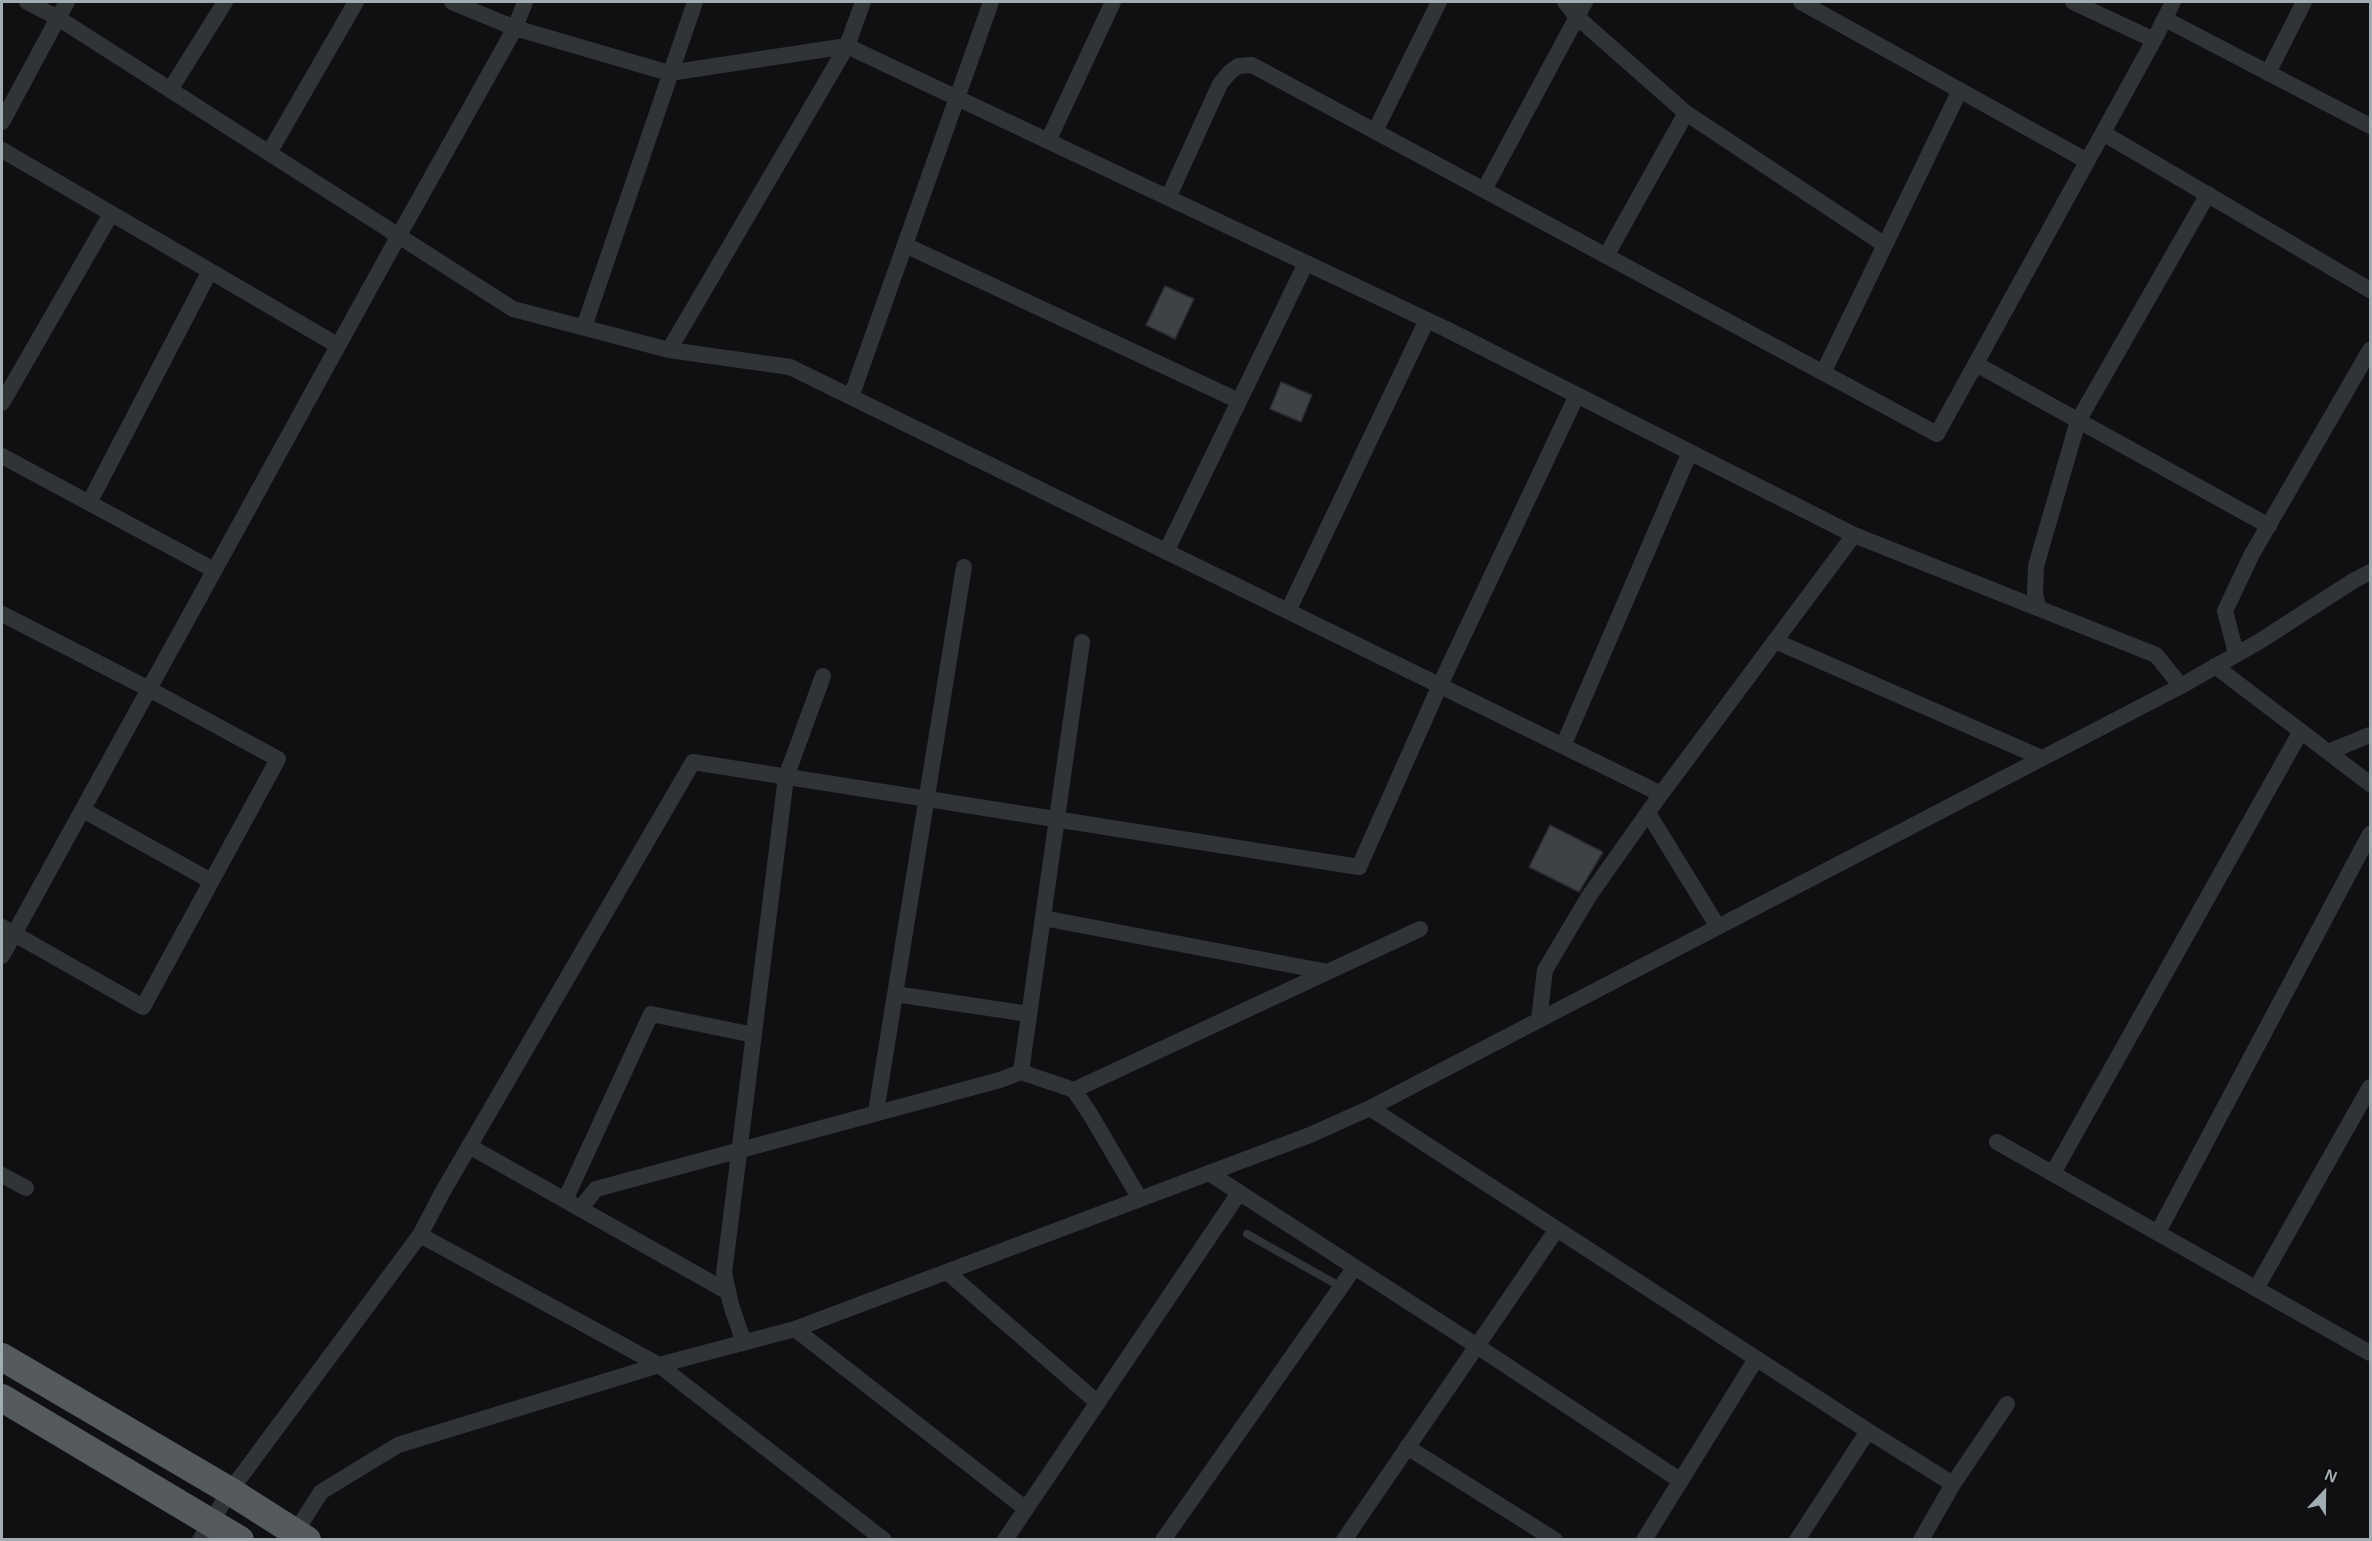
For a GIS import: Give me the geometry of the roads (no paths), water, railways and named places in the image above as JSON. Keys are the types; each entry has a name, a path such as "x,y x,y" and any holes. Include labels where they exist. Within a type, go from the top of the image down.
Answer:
{"highway":[{"path":"2,1357 230,1491 301,1536"},
{"path":"2,1398 205,1531 240,1539"}],"street":[{"path":"27,2 58,18 513,309 669,350 790,367 1661,794"},
{"path":"2,122 67,2"},
{"path":"170,90 225,2"},
{"path":"268,153 356,2"},
{"path":"452,2 515,28 669,73 846,46 1427,320 1854,535 2156,655 2181,686"},
{"path":"2,956 8,930 83,810 515,28 525,2"},
{"path":"584,327 695,2"},
{"path":"669,350 846,46 863,2"},
{"path":"851,397 992,2"},
{"path":"1048,141 1113,2"},
{"path":"1375,131 1439,2"},
{"path":"1565,2 1577,17 1686,113 1885,245"},
{"path":"1484,190 1585,2"},
{"path":"1801,2 2087,161"},
{"path":"2073,2 2154,40"},
{"path":"1168,198 1220,84 1228,72 1238,66 1252,65 1937,434 2173,2"},
{"path":"2268,73 2304,2"},
{"path":"2165,19 2370,124"},
{"path":"1823,373 1960,90"},
{"path":"1606,256 1686,113"},
{"path":"2103,133 2370,290"},
{"path":"2,150 338,345"},
{"path":"2038,608 2035,593 2036,566 2078,421 2208,194"},
{"path":"2,403 111,214"},
{"path":"905,245 1239,401"},
{"path":"1166,552 1306,263"},
{"path":"89,503 210,271"},
{"path":"1288,611 1427,320"},
{"path":"2236,653 2225,611 2252,554 2370,350"},
{"path":"1976,364 2269,526"},
{"path":"205,1531 230,1491 420,1235 469,1146 693,762 1359,867 1440,685 1577,395"},
{"path":"1563,746 1690,452"},
{"path":"2,456 214,570"},
{"path":"1539,1020 1545,970 1589,896 1661,794 1854,535"},
{"path":"876,1113 964,567"},
{"path":"301,1536 321,1492 398,1445 659,1365 795,1329 1310,1136 1370,1108 2181,686 2236,653 2260,642 2370,572"},
{"path":"2,614 278,759 143,1007 8,930"},
{"path":"1775,641 2042,758"},
{"path":"1021,1072 1082,642"},
{"path":"2215,666 2370,784"},
{"path":"744,1343 724,1273 786,777 824,676"},
{"path":"2053,1173 2301,731"},
{"path":"2328,752 2370,735"},
{"path":"83,810 211,881"},
{"path":"1648,813 1718,927"},
{"path":"2158,1232 2370,834"},
{"path":"1042,918 1328,972"},
{"path":"1074,1090 1420,929"},
{"path":"895,994 1029,1014"},
{"path":"565,1200 651,1014 754,1035"},
{"path":"580,1209 596,1189 1000,1080 1021,1072 1074,1090 1140,1199"},
{"path":"2257,1287 2370,1087"},
{"path":"1370,1108 1953,1484"},
{"path":"1997,1142 2257,1287 2370,1353"},
{"path":"469,1146 728,1292"},
{"path":"1209,1173 1681,1481"},
{"path":"2,1175 26,1188"},
{"path":"1005,1539 1239,1193"},
{"path":"1347,1538 1557,1229"},
{"path":"420,1235 659,1365 884,1539"},
{"path":"1163,1539 1354,1267"},
{"path":"947,1272 1098,1402"},
{"path":"795,1329 1026,1509"},
{"path":"1644,1539 1756,1359"},
{"path":"1922,1539 1953,1484 2007,1404"},
{"path":"1797,1539 1868,1431"},
{"path":"1407,1448 1555,1539"}],"lane":[{"path":"1247,1234 1341,1287"}]}
